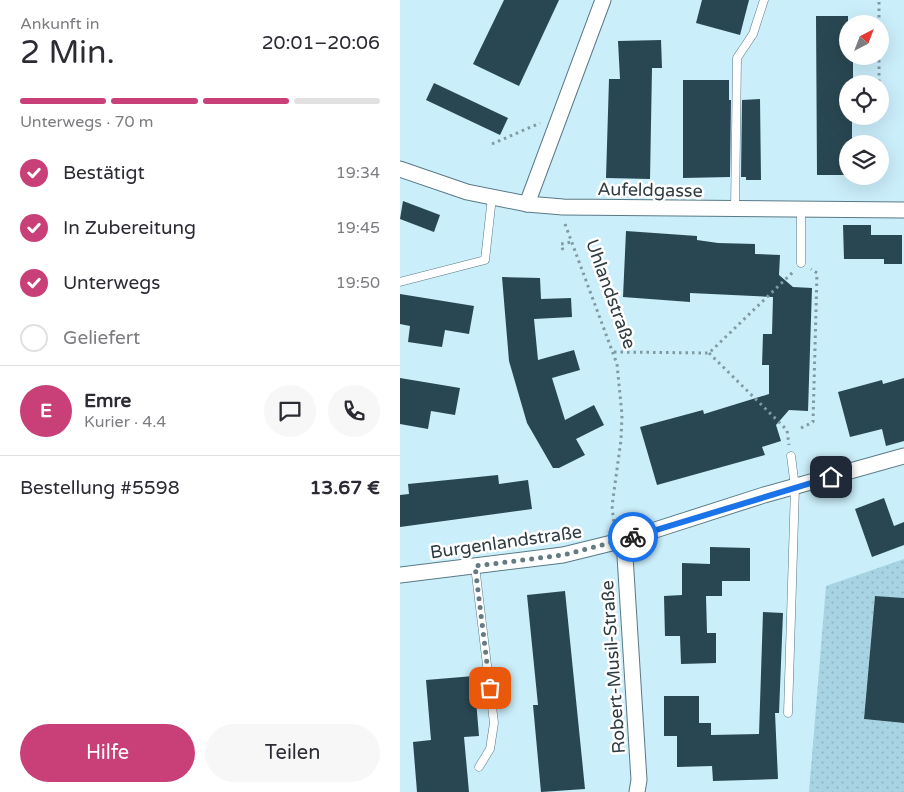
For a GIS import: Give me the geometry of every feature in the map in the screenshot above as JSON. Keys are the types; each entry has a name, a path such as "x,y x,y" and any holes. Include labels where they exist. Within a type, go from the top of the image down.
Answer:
{"street":[{"path":"527,204 604,0"},
{"name":"Aufeldgasse","path":"400,169 467,192 527,204 563,207 904,210"},
{"name":"Burgenlandstraße","path":"400,575 563,555 624,540 795,487 904,456"},
{"name":"Robert-Musil-Straße","path":"624,540 639,780 637,792"}],"lane":[{"path":"734,209 737,58 753,34 764,0"},
{"path":"400,282 485,260 492,197"},
{"path":"801,263 802,210"},
{"path":"788,713 795,487 791,456"},
{"path":"475,566 494,723 490,749 479,767"}],"path":[{"path":"879,0 879,15"},
{"path":"492,144 542,123 555,129"},
{"name":"Uhlandstraße","path":"563,207 571,242 614,352 622,415 612,520 624,540"},
{"path":"563,250 561,244 571,242"},
{"path":"709,353 801,263 817,273 813,422 801,428"},
{"path":"614,352 709,353 787,430 791,456"}],"shaded area":[{"path":"904,559 904,598 875,596 864,719 904,723 904,792 809,792 826,586"}],"building":[{"path":"504,0 559,0 519,86 473,64"},
{"path":"702,0 749,0 740,35 696,23"},
{"path":"816,16 839,16 839,65 853,65 853,75 839,75 839,125 852,125 852,135 839,135 839,175 817,175"},
{"path":"661,40 662,68 652,68 650,179 606,178 609,79 620,79 618,41"},
{"path":"683,80 729,80 729,100 731,100 730,177 683,178"},
{"path":"434,83 508,118 500,135 426,100"},
{"path":"760,99 761,180 746,180 746,177 741,177 742,100"},
{"path":"403,201 440,215 434,232 400,219"},
{"path":"843,225 871,225 871,235 902,235 902,264 884,264 884,259 844,259"},
{"path":"626,231 697,236 697,240 718,243 755,244 755,254 780,255 779,275 793,287 812,288 808,411 789,410 776,425 781,441 762,447 765,455 657,485 640,427 703,410 704,414 769,394 769,365 762,365 763,334 772,334 773,297 690,293 690,302 623,297"},
{"path":"502,277 540,278 541,299 571,298 572,317 534,319 538,360 574,350 580,370 552,378 565,420 594,405 604,425 576,439 585,455 559,468 553,468 527,423 509,361"},
{"path":"400,294 474,306 469,334 445,330 442,347 408,342 410,326 400,324"},
{"path":"400,378 460,388 455,415 431,411 428,429 400,424"},
{"path":"904,378 904,441 886,446 882,429 850,437 838,392 882,380 883,384"},
{"path":"498,475 499,484 528,480 532,509 400,527 400,495 409,494 408,484"},
{"path":"884,498 894,526 904,522 904,545 872,557 855,509"},
{"path":"710,547 750,548 750,581 722,581 722,596 706,596 707,633 716,633 716,663 681,664 680,636 665,636 664,596 682,595 682,563 710,564"},
{"path":"565,591 585,789 541,792 533,705 538,705 527,595"},
{"path":"875,596 904,598 904,723 864,719"},
{"path":"763,612 783,613 779,713 775,713 778,779 713,781 712,766 677,767 677,736 664,736 664,696 699,696 699,723 711,723 711,735 759,734"},
{"path":"474,676 479,736 464,737 469,792 417,792 413,742 431,740 426,680"}],"way so far":[{"path":"490,688 475,566 563,555 633,537"}],"route":[{"path":"633,537 831,477"}]}
